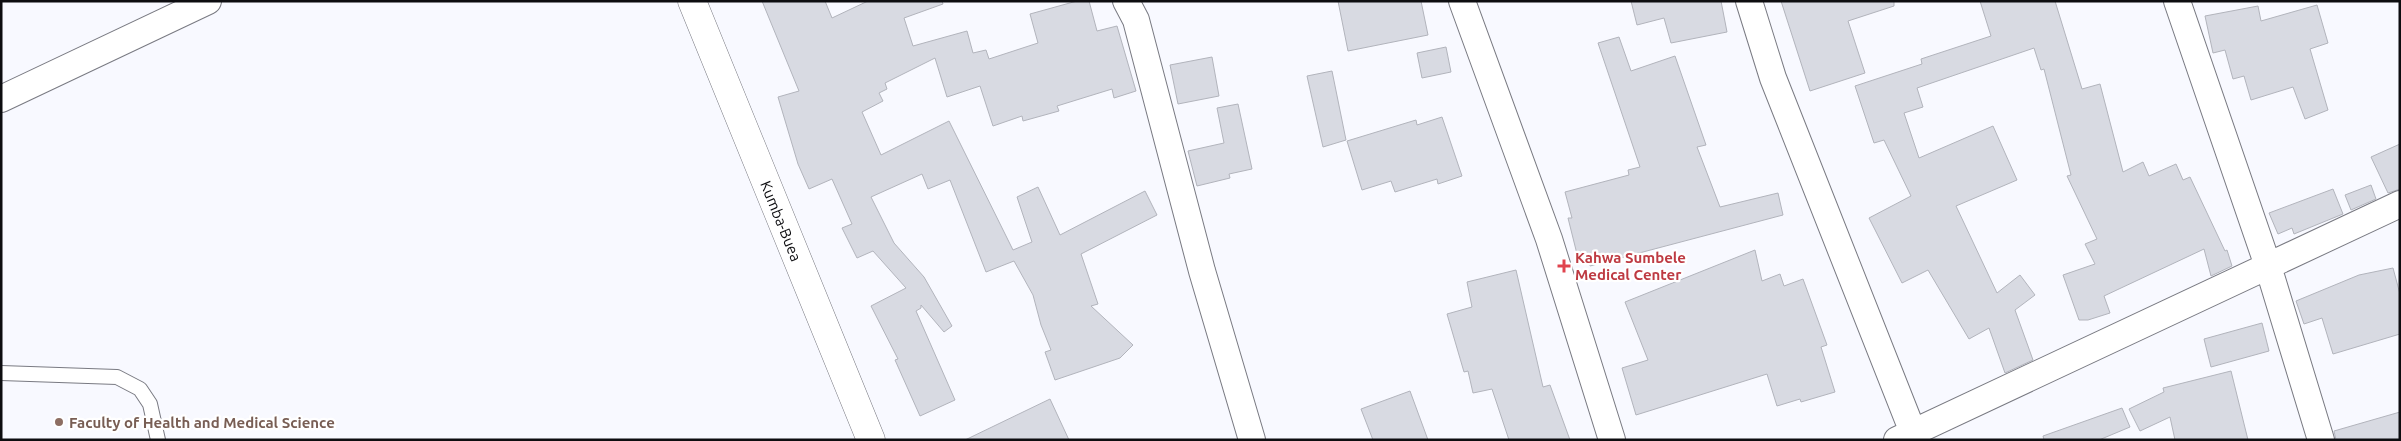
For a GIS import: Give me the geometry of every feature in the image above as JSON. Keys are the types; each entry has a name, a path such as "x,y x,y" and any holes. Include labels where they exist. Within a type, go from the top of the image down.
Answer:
{"highway":[{"name":"Kumba-Buea","path":"692,1 871,440"}],"street":[{"path":"1,100 208,1"},
{"path":"1126,1 1136,20 1202,271 1252,440"},
{"path":"1462,1 1549,239 1612,440"},
{"path":"1750,1 1773,78 1909,437 2400,204"},
{"path":"2177,1 2268,266 2322,440"}],"lane":[{"path":"1,374 117,377 140,390 150,404 158,440"}],"building":[{"path":"762,1 825,1 832,18 868,1 942,1 943,4 904,18 913,46 967,31 973,53 986,50 989,59 1038,43 1030,14 1077,1 1089,1 1097,31 1117,26 1136,91 1114,98 1112,89 1057,106 1059,111 1023,121 1022,116 993,126 980,86 947,97 935,58 885,83 887,89 879,93 883,101 862,112 881,155 949,121 1013,250 1032,242 1017,197 1038,187 1060,235 1145,191 1157,215 1081,254 1098,304 1091,306 1133,345 1120,358 1055,380 1045,352 1051,350 1041,325 1033,295 1014,261 986,272 950,180 928,189 922,174 871,197 894,243 924,277 952,326 944,332 921,305 921,308 916,311 955,400 920,416 895,360 898,359 871,306 906,288 873,251 857,258 842,228 852,224 832,179 809,189 798,164 778,97 799,91"},
{"path":"1338,1 1421,1 1428,35 1348,51"},
{"path":"1631,1 1721,1 1727,32 1671,43 1664,18 1637,25"},
{"path":"1781,1 1894,1 1894,6 1848,21 1865,73 1810,91"},
{"path":"1980,1 2055,1 2082,89 2100,84 2123,172 2143,162 2149,176 2176,164 2183,180 2190,177 2225,251 2227,250 2232,266 2211,276 2204,249 2104,296 2110,313 2088,320 2079,320 2063,275 2095,264 2085,244 2097,239 2067,176 2071,175 2044,69 2041,70 2034,48 1917,88 1923,107 1904,113 1919,158 1993,126 2017,180 1956,206 1997,293 2020,275 2035,295 2015,310 2033,360 2005,373 1989,328 1969,339 1928,270 1902,283 1869,218 1911,196 1884,140 1874,143 1855,86 1922,64 1921,59 1991,36"},
{"path":"2317,5 2328,43 2310,49 2328,110 2305,119 2293,87 2251,100 2244,76 2233,79 2225,50 2213,53 2205,16 2258,6 2261,21"},
{"path":"1619,37 1631,71 1675,56 1706,145 1697,147 1720,207 1778,193 1783,215 1590,266 1587,255 1578,258 1568,218 1572,218 1565,192 1629,175 1628,170 1640,167 1598,43"},
{"path":"1446,47 1451,72 1422,78 1417,53"},
{"path":"1212,57 1219,96 1178,104 1170,65"},
{"path":"1332,71 1346,140 1323,147 1307,76"},
{"path":"1238,104 1252,169 1229,174 1230,178 1197,186 1188,151 1224,143 1217,108"},
{"path":"1442,117 1462,176 1438,184 1437,179 1395,192 1391,181 1362,190 1347,141 1416,120 1417,125"},
{"path":"2400,144 2400,189 2388,193 2371,157"},
{"path":"2371,185 2376,199 2351,210 2345,195"},
{"path":"2333,189 2343,214 2294,234 2292,228 2278,234 2269,213"},
{"path":"1755,250 1762,281 1780,274 1784,286 1803,279 1827,345 1821,347 1835,392 1801,402 1800,399 1777,406 1767,374 1636,415 1622,368 1648,360 1625,302"},
{"path":"2393,268 2400,294 2400,334 2333,354 2322,318 2304,324 2296,301 2359,275"},
{"path":"1516,270 1543,387 1550,385 1570,440 1509,440 1492,389 1473,393 1468,371 1464,372 1447,314 1472,307 1467,282"},
{"path":"2262,323 2269,351 2211,367 2204,339"},
{"path":"2231,371 2248,440 2175,440 2170,417 2140,431 2129,409 2164,392 2163,388"},
{"path":"1410,391 1428,440 1373,440 1361,409"},
{"path":"1050,399 1069,440 965,440"},
{"path":"2122,408 2130,427 2099,440 2044,440 2043,436"},
{"path":"2400,412 2400,440 2336,440 2334,431"}],"place":[{"name":"Kahwa Sumbele Medical Center","path":"1564,266"},
{"name":"Faculty of Health and Medical Science","path":"59,422"}]}
